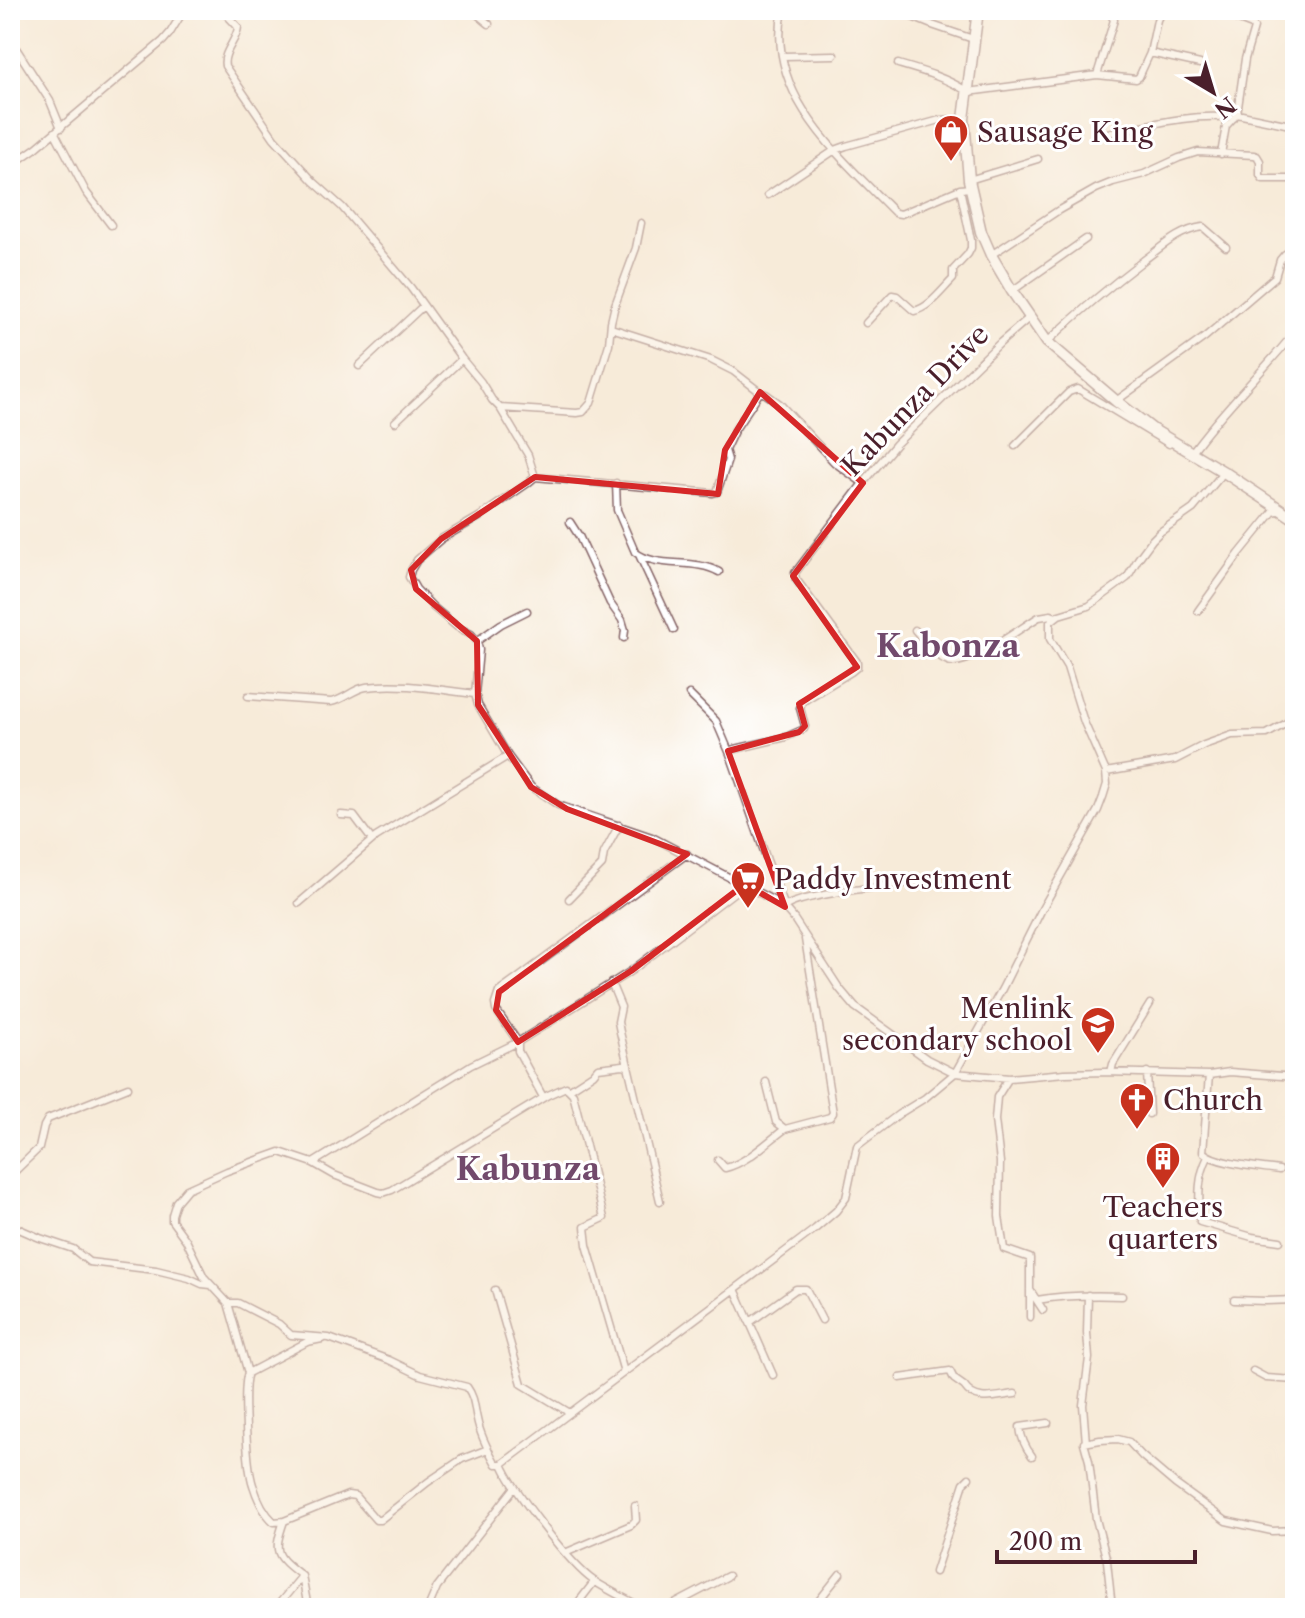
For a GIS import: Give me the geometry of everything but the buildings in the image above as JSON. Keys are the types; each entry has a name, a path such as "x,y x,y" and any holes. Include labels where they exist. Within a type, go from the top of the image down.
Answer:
{"main road":[{"path":"978,10 964,119 966,185 981,232 1012,291 1047,342 1116,401 1152,429 1295,519"}],"street":[{"path":"10,166 36,148 163,41 184,10"},
{"path":"222,10 238,27 236,38 224,57 225,66 274,138 313,181 342,207 411,288 500,408 528,455 535,477"},
{"path":"472,10 489,24"},
{"path":"783,10 779,38 788,83 824,140 897,215 966,185 1038,159"},
{"path":"895,10 973,39"},
{"path":"1046,10 1050,14 1083,10"},
{"path":"1097,75 1114,20 1108,10"},
{"path":"898,64 958,85 968,92 1097,75 1136,79 1150,53 1162,10"},
{"path":"1213,10 1254,28 1235,116 1224,130 1221,154"},
{"path":"10,39 50,101 58,130 86,192 111,225"},
{"path":"1150,53 1200,64"},
{"path":"783,56 834,55"},
{"path":"1108,133 1213,116 1235,116 1295,126"},
{"path":"768,195 835,150 940,120 964,119"},
{"path":"991,255 1096,189 1198,152 1257,156 1263,179 1295,179"},
{"path":"866,323 892,295 917,311 953,279 953,270 971,248 966,185"},
{"path":"500,408 577,413 583,412 591,403 609,344 615,305 636,248 641,223"},
{"path":"1047,342 1105,290 1170,240 1203,227 1226,247"},
{"path":"1012,291 1086,239"},
{"path":"1116,401 1205,337 1275,277 1280,260 1295,248"},
{"path":"359,366 423,306"},
{"name":"Kabunza Drive","path":"730,754 731,750 786,737 804,729 800,708 802,702 857,667 857,662 796,579 795,573 863,483 909,430 1030,317"},
{"path":"611,328 711,360 733,371 780,404 834,462 863,483"},
{"path":"1015,446 1069,392 1078,389 1161,440 1189,450 1295,332"},
{"path":"395,422 462,359"},
{"path":"760,392 725,450 728,460 717,492 535,477 479,517 441,539 417,560 411,570 411,582 433,607 477,641 475,694 478,705 508,756 531,787 567,809 652,837 785,907"},
{"path":"228,1303 238,1303 279,1324 291,1335 329,1338 420,1375 467,1387 474,1400 478,1423 488,1449 496,1464 502,1464 815,1229 846,1198 857,1146 955,1073 1098,810 1107,784 1106,772 1080,713 1067,667 1050,639 1050,622 1089,606 1127,578 1152,540 1193,509 1224,472"},
{"path":"616,483 617,510 674,630"},
{"path":"1198,611 1273,512 1282,510"},
{"path":"570,522 610,603 622,620 624,638"},
{"path":"640,557 699,564 719,572"},
{"path":"477,641 527,611"},
{"path":"915,630 946,661 955,663 975,657 1039,617 1056,617"},
{"path":"248,696 331,702 361,687 394,685 475,694"},
{"path":"689,694 716,721 785,907 804,937 855,1007 927,1059 955,1073 1009,1078 1111,1072 1209,1075 1230,1072 1295,1077"},
{"path":"1106,772 1175,760 1232,735 1267,734 1295,715"},
{"path":"299,903 372,840 508,756"},
{"path":"341,815 354,816 372,840"},
{"path":"569,899 602,865 604,853 619,825"},
{"path":"543,1097 518,1051 518,1042 496,1010 499,992 687,854"},
{"path":"785,907 790,902 825,895 935,880"},
{"path":"313,1163 631,971 745,884"},
{"path":"718,1160 728,1168 785,1129 830,1117 833,1113 804,937"},
{"path":"611,983 621,1007 618,1022 660,1201"},
{"path":"1111,1072 1150,1004"},
{"path":"570,1089 598,1068 627,1066"},
{"path":"1147,1072 1149,1114"},
{"path":"1209,1075 1203,1152 1208,1157 1279,1170"},
{"path":"1009,1078 997,1097 995,1120 1000,1162 999,1216 1004,1249 1030,1258 1030,1317"},
{"path":"766,1082 776,1122 785,1129"},
{"path":"10,1176 39,1148 48,1119 128,1087"},
{"path":"488,1449 462,1459 380,1520 371,1516 355,1496 348,1495 284,1521 274,1522 270,1519 252,1484 245,1401 248,1373 228,1303 204,1277 186,1240 172,1221 173,1209 181,1194 227,1171 280,1152 383,1193 543,1097 566,1087 573,1094 604,1218 585,1227 587,1245 624,1372"},
{"path":"1208,1157 1198,1187 1200,1222 1280,1241"},
{"path":"10,1225 73,1249 89,1262 156,1270 211,1285"},
{"path":"748,1320 753,1320 796,1289 802,1288 806,1289 822,1320"},
{"path":"735,1289 773,1375"},
{"path":"495,1290 520,1381 525,1388 570,1413"},
{"path":"1030,1290 1043,1310"},
{"path":"1037,1300 1088,1295 1122,1296"},
{"path":"1088,1295 1089,1358 1083,1405 1084,1443 1096,1519 1107,1561 1112,1608"},
{"path":"1234,1300 1295,1300"},
{"path":"248,1373 307,1342 329,1338"},
{"path":"900,1378 950,1371 954,1379 974,1397 985,1399 1015,1394"},
{"path":"1253,1371 1266,1378 1295,1380"},
{"path":"1032,1456 1021,1436 1020,1427 1048,1423"},
{"path":"1086,1443 1118,1439 1129,1442 1175,1484 1226,1521 1272,1531 1295,1530"},
{"path":"502,1464 515,1487 565,1553 594,1582 643,1608"},
{"path":"935,1572 964,1483 969,1478"},
{"path":"428,1608 437,1587 515,1487"},
{"path":"565,1553 631,1525 636,1520 635,1506"},
{"path":"284,1521 277,1541 278,1554 302,1576 308,1608"},
{"path":"813,1608 840,1574"},
{"path":"272,1608 302,1576"},
{"path":"667,1608 728,1576"},
{"path":"574,1608 594,1582"}],"highlighted area":[{"path":"760,392 863,483 793,576 857,667 799,704 805,726 799,732 728,751 785,907 745,884 631,971 518,1042 496,1010 499,992 687,854 567,809 531,787 478,705 477,641 416,589 411,570 441,539 535,477 718,494 725,450"}],"place":[{"name":"Sausage King","path":"951,163"},
{"name":"Paddy Investment","path":"748,910"},
{"name":"Menlink secondary school","path":"1098,1055"},
{"name":"Church","path":"1137,1131"},
{"name":"Teachers quarters","path":"1163,1190"}],"district":[{"name":"Kabonza","path":"948,645"},
{"name":"Kabunza","path":"528,1168"}]}
